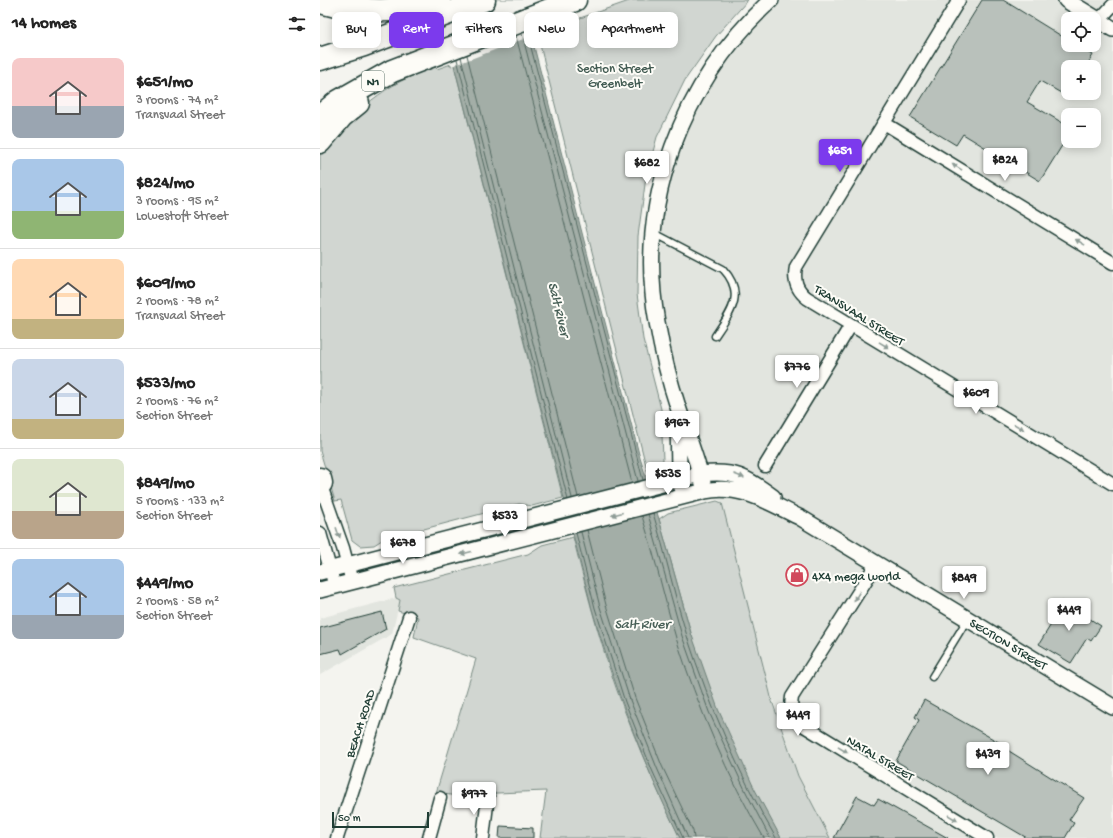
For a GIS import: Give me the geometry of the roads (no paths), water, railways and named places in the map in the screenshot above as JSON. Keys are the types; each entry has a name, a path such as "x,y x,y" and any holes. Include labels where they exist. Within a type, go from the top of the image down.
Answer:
{"highway":[{"name":"N1","path":"444,23 484,0"},
{"name":"N1","path":"444,26 575,0"},
{"path":"320,2 363,10 393,10 398,12"},
{"name":"N1","path":"320,59 389,39"},
{"path":"320,96 406,48"},
{"name":"N1","path":"320,116 339,101 392,70 416,48"},
{"path":"320,142 342,116 356,104 384,85 412,70 425,48"}],"street":[{"path":"705,491 701,474 678,407 657,321 652,279 657,201 663,175 676,134 688,107 716,60 742,28 770,0"},
{"name":"TRANSVAAL STREET","path":"959,0 796,268 796,284 801,293 851,325 1113,484"},
{"path":"1066,0 1086,12"},
{"path":"1101,18 1113,5"},
{"path":"1101,21 1113,29"},
{"path":"884,123 1113,263"},
{"path":"765,466 851,325"},
{"path":"678,407 680,479 684,496"},
{"name":"SECTION STREET","path":"325,571 701,474 732,473 744,477 801,518"},
{"path":"320,482 348,565 352,582"},
{"name":"SECTION STREET","path":"320,590 705,491 719,488 741,490 801,518 1113,707"},
{"path":"320,533 325,571 335,587"},
{"name":"NATAL STREET","path":"877,563 792,697 790,708 794,718 801,724 987,838"},
{"name":"BEACH ROAD","path":"336,838 409,618"},
{"path":"483,838 488,796"},
{"path":"429,838 440,798"}],"lane":[{"path":"654,232 723,269 732,278 735,296 732,311 716,336"},
{"path":"932,676 968,618"}],"water":[{"name":"Salt River","path":"439,0 522,0 525,12 524,48 534,48 640,458 691,633 718,709 754,788 781,838 680,838 642,754 610,668 592,609 454,65 444,22 444,12 442,12"}],"place":[{"name":"4x4 mega world","path":"797,575"}],"park label":[{"name":"Section Street Greenbelt","path":"615,74"}]}
